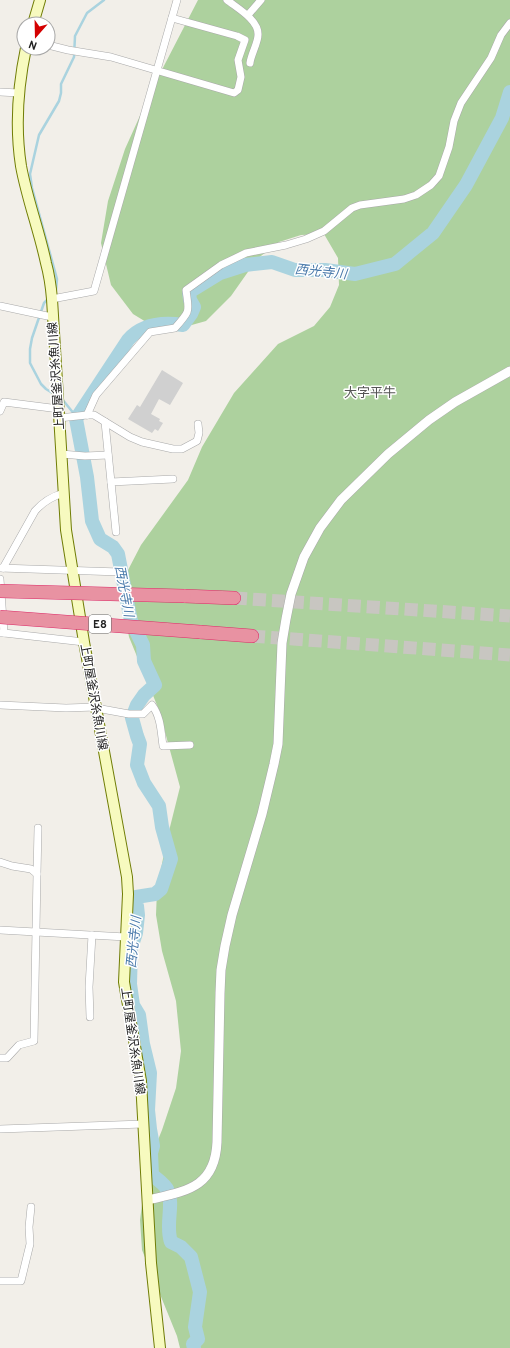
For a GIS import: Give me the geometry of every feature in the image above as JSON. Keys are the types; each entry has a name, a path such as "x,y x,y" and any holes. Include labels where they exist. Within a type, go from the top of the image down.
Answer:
{"highway":[{"path":"0,591 234,598"},
{"name":"E8","path":"0,617 252,636"}],"main road":[{"path":"35,16 40,0"},
{"name":"上町屋釜沢糸魚川線","path":"25,56 19,93 18,124 21,164 29,202 47,263 52,299 66,530 84,642 127,877 128,894 124,982 141,1080 153,1286 160,1348"}],"street":[{"path":"52,299 94,291 177,0"},
{"path":"227,0 248,15 256,26 258,35 250,58 250,63"},
{"path":"248,15 261,0"},
{"path":"56,47 111,57 234,93 238,90 241,78 238,60 245,40 238,36 172,18"},
{"path":"86,414 96,395 150,332 175,328 188,314 189,307 186,290 201,278 246,253 286,245 306,239 324,230 352,208 360,205 404,200 416,195 431,185 439,176 449,147 454,121 461,103 491,58 501,35 510,23"},
{"path":"0,92 19,93"},
{"path":"0,306 52,317"},
{"path":"148,1200 184,1191 194,1186 202,1181 208,1174 215,1159 217,1142 220,993 224,952 232,915 262,814 278,744 282,643 291,594 304,557 320,528 341,500 388,454 429,420 454,402 510,372"},
{"path":"0,411 4,402 59,414 94,415 130,437 142,442 178,449 182,449 197,441 199,433 198,424"},
{"path":"105,422 116,532"},
{"path":"61,454 84,456 108,455"},
{"path":"111,482 173,479"},
{"path":"64,493 56,495 40,505 35,511 2,568 120,572"},
{"path":"0,579 2,633 84,642"},
{"path":"0,705 66,708 96,707 129,714 142,714 152,705 157,711 163,746 190,745"},
{"path":"0,1058 7,1058 19,1045 34,1041 38,828"},
{"path":"0,862 12,866 31,869 37,874"},
{"path":"0,930 126,936"},
{"path":"90,1017 89,987 92,935"},
{"path":"0,1129 143,1124"},
{"path":"0,1281 21,1281 30,1244 29,1227 31,1207"}],"shaded area":[{"path":"162,370 183,383 170,405 159,399 151,414 160,419 159,421 163,423 158,431 155,429 152,433 128,419 137,405 140,407"}],"green space":[{"path":"198,0 510,0 510,1348 180,1348 177,1336 142,1250 140,1220 147,1167 162,1130 176,1088 181,1051 176,1001 162,951 156,915 157,890 166,843 180,787 159,710 129,637 123,603 127,572 141,545 188,480 202,447 234,393 278,344 314,326 330,307 339,285 338,258 324,234 301,235 279,242 257,259 231,296 206,321 181,328 156,328 133,314 111,285 101,243 108,201 125,149 152,89"}],"waterway":[{"path":"55,292 57,279 32,188 30,174 39,135 59,101 61,84 74,57 75,36 87,13 104,0"},
{"name":"西光寺川","path":"194,1348 193,1344 198,1339 195,1327 200,1292 191,1257 181,1247 171,1242 169,1236 170,1197 168,1191 163,1184 152,1175 151,1153 153,1146 148,1110 150,1073 143,1044 139,1015 133,1005 130,984 131,948 136,933 138,915 137,906 133,900 136,897 155,894 161,889 171,859 162,827 159,806 144,783 137,765 140,744 132,718 137,705 144,695 155,685 144,661 143,645 131,621 118,554 113,547 100,539 92,521 87,477 76,419 128,340 140,330 153,325 183,325 194,307 190,300 189,292 220,273 245,265 272,262 295,270 325,270 355,274 395,264 433,233 466,185 502,118 510,92"},
{"path":"49,298 44,303 32,338 30,363 41,384 54,394"},
{"path":"62,399 75,415"}],"tunnel":[{"path":"234,598 510,616"},
{"path":"252,636 510,655"}],"district":[{"name":"大字平牛","path":"370,392"}]}
